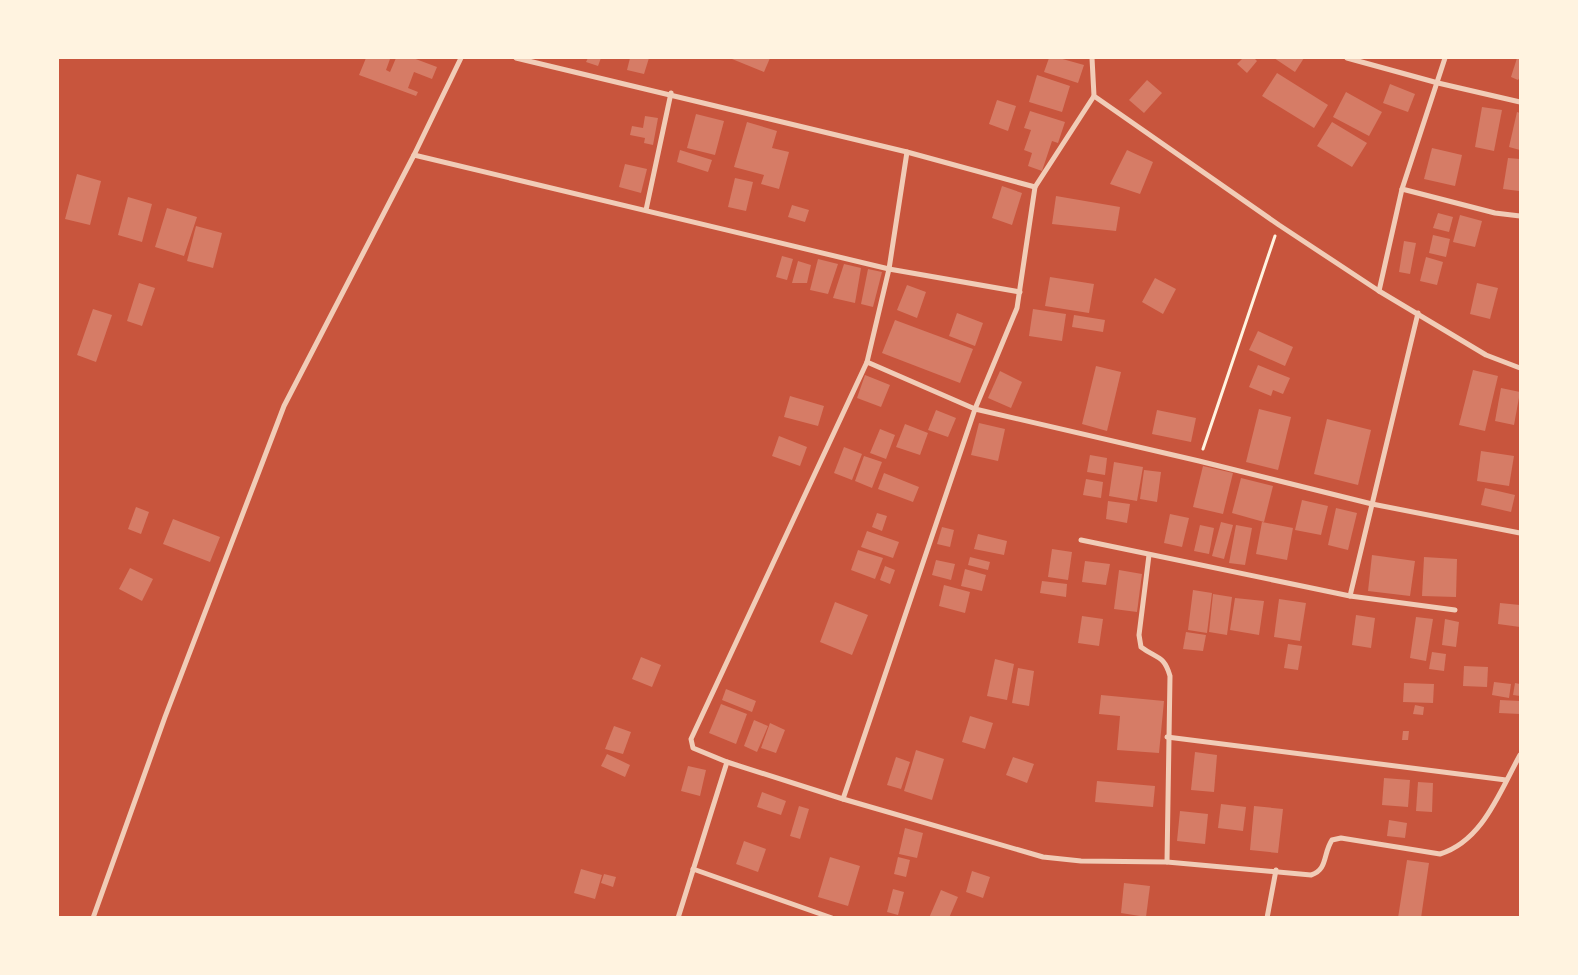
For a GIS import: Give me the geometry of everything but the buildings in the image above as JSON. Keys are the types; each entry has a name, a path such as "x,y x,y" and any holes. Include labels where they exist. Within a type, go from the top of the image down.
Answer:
{"street":[{"path":"93,918 165,717 284,406 414,156 461,58"},
{"path":"516,58 907,152 1035,187"},
{"path":"843,799 975,409 1017,308 1035,187 1094,96 1092,58"},
{"path":"1347,58 1438,83 1520,102"},
{"path":"1379,291 1402,189 1445,58"},
{"path":"646,210 672,94"},
{"path":"1094,96 1278,225 1379,291 1486,355 1520,368"},
{"path":"907,152 890,269 867,362 691,739 693,748 726,762 843,799 1042,857 1081,861 1167,862 1276,870 1310,875 1318,873 1323,867 1327,848 1332,840 1341,838 1440,854 1455,849 1478,830 1520,755"},
{"path":"414,156 890,269 1020,292"},
{"path":"1402,189 1495,213 1520,216"},
{"path":"1350,596 1418,313"},
{"path":"867,362 975,409 1199,461 1372,504 1520,533"},
{"path":"1081,540 1350,596 1455,610"},
{"path":"1149,555 1139,635 1141,647 1160,657 1166,663 1170,676 1167,737 1167,862"},
{"path":"1167,737 1506,780"},
{"path":"678,918 726,762"},
{"path":"693,868 832,918"},
{"path":"1267,918 1276,870"}],"path":[{"path":"1199,461 1278,225"}]}
